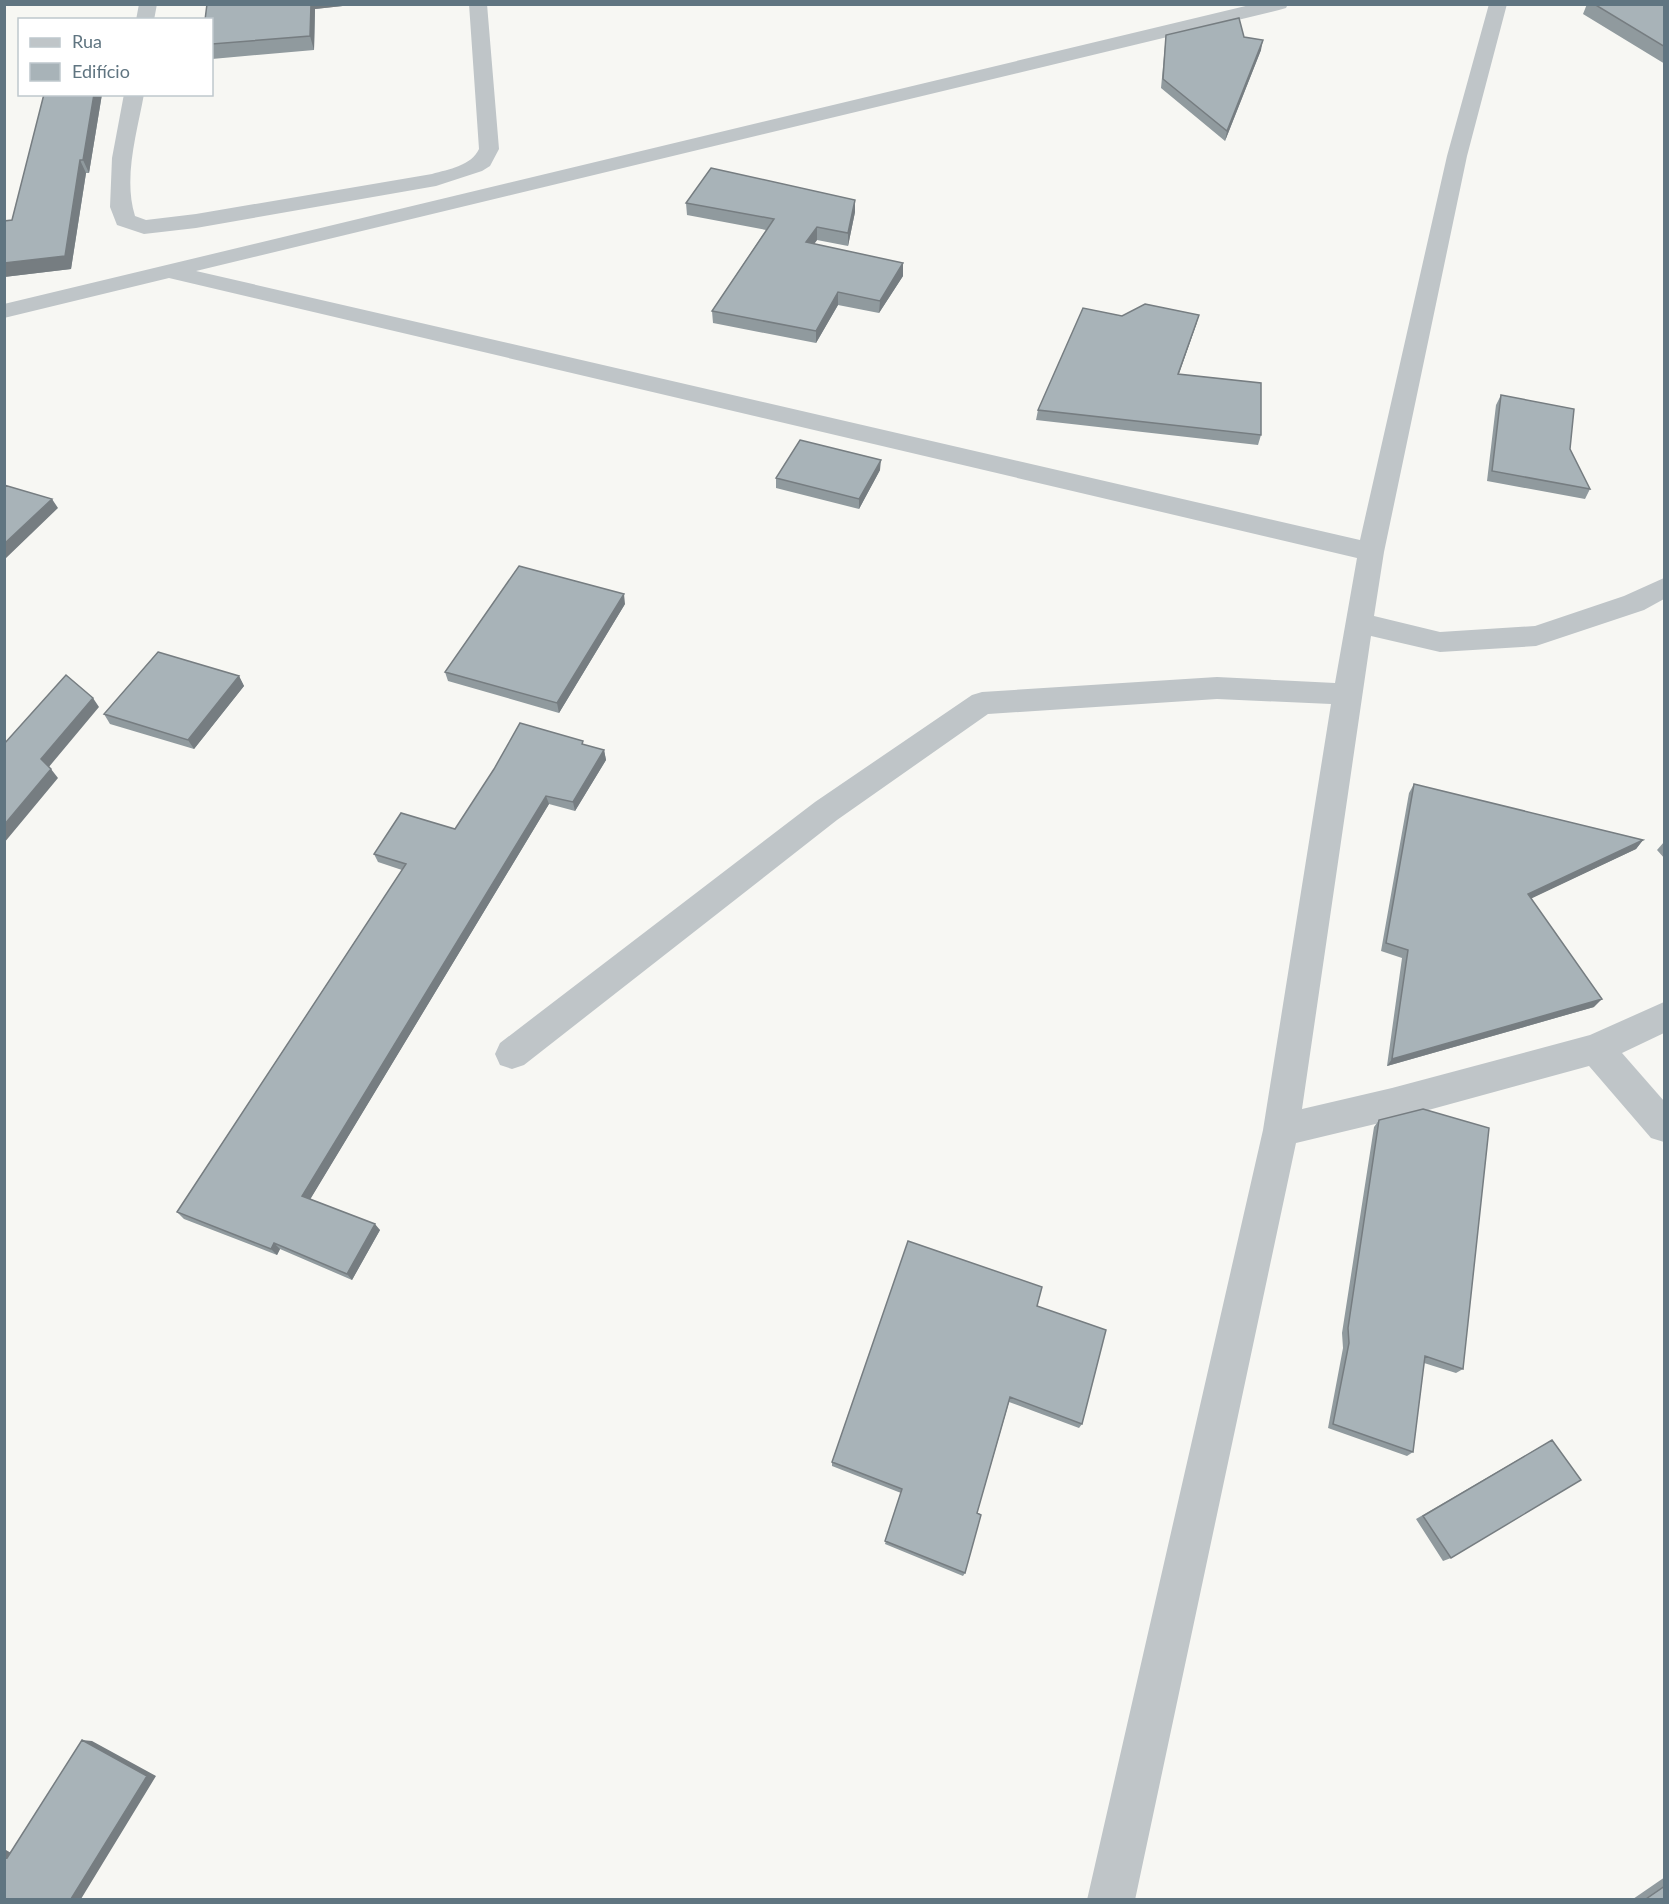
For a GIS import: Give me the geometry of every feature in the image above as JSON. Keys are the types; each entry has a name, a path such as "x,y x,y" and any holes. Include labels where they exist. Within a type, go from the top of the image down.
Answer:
{"street":[{"path":"134,96 120,180 121,212 125,220 144,227 286,207 436,180 465,172 483,162 489,149 478,4"},
{"path":"4,311 172,273 301,239 1279,4"},
{"path":"1111,1899 1281,1130 1347,694 1371,552 1457,156 1498,4"},
{"path":"286,207 301,239"},
{"path":"172,273 1371,552"},
{"path":"1359,623 1440,642 1536,636 1634,603 1665,588"},
{"path":"512,1054 826,811 982,703 1218,688 1347,694"},
{"path":"1281,1130 1392,1104 1596,1049 1665,1017"},
{"path":"1596,1049 1665,1126"}],"building":[{"path":"207,4 311,4 310,36 213,44 213,18 205,18"},
{"path":"1594,4 1665,4 1665,47"},
{"path":"1239,18 1244,37 1263,40 1227,131 1163,79 1166,35"},
{"path":"43,96 94,96 83,160 80,160 65,256 4,263 4,221 12,220"},
{"path":"711,168 855,200 848,233 817,227 806,242 903,263 880,301 838,292 816,331 712,311 774,219 686,203"},
{"path":"1145,304 1199,315 1178,374 1261,383 1261,435 1038,410 1083,308 1122,316"},
{"path":"1501,395 1574,409 1570,449 1590,489 1492,471"},
{"path":"800,440 881,460 859,499 776,478"},
{"path":"4,485 52,499 4,544"},
{"path":"519,566 624,594 557,703 445,672"},
{"path":"158,652 239,676 188,740 104,714"},
{"path":"66,675 93,698 41,759 51,769 4,825 4,744"},
{"path":"520,723 583,741 582,744 604,750 573,802 546,796 302,1196 375,1224 347,1274 274,1243 271,1249 177,1212 406,864 374,854 401,813 455,829 494,769"},
{"path":"1414,784 1643,840 1528,894 1602,999 1392,1059 1408,950 1386,943"},
{"path":"1423,1109 1489,1128 1463,1369 1425,1356 1413,1452 1333,1424 1349,1343 1348,1328 1379,1120"},
{"path":"908,1241 1042,1287 1037,1306 1106,1330 1082,1424 1010,1397 977,1513 981,1515 965,1573 885,1541 902,1489 832,1462"},
{"path":"1552,1440 1581,1480 1451,1558 1423,1516"},
{"path":"82,1740 147,1776 71,1899 4,1899 4,1857 7,1858"},
{"path":"1665,1886 1665,1899 1646,1899"}]}
